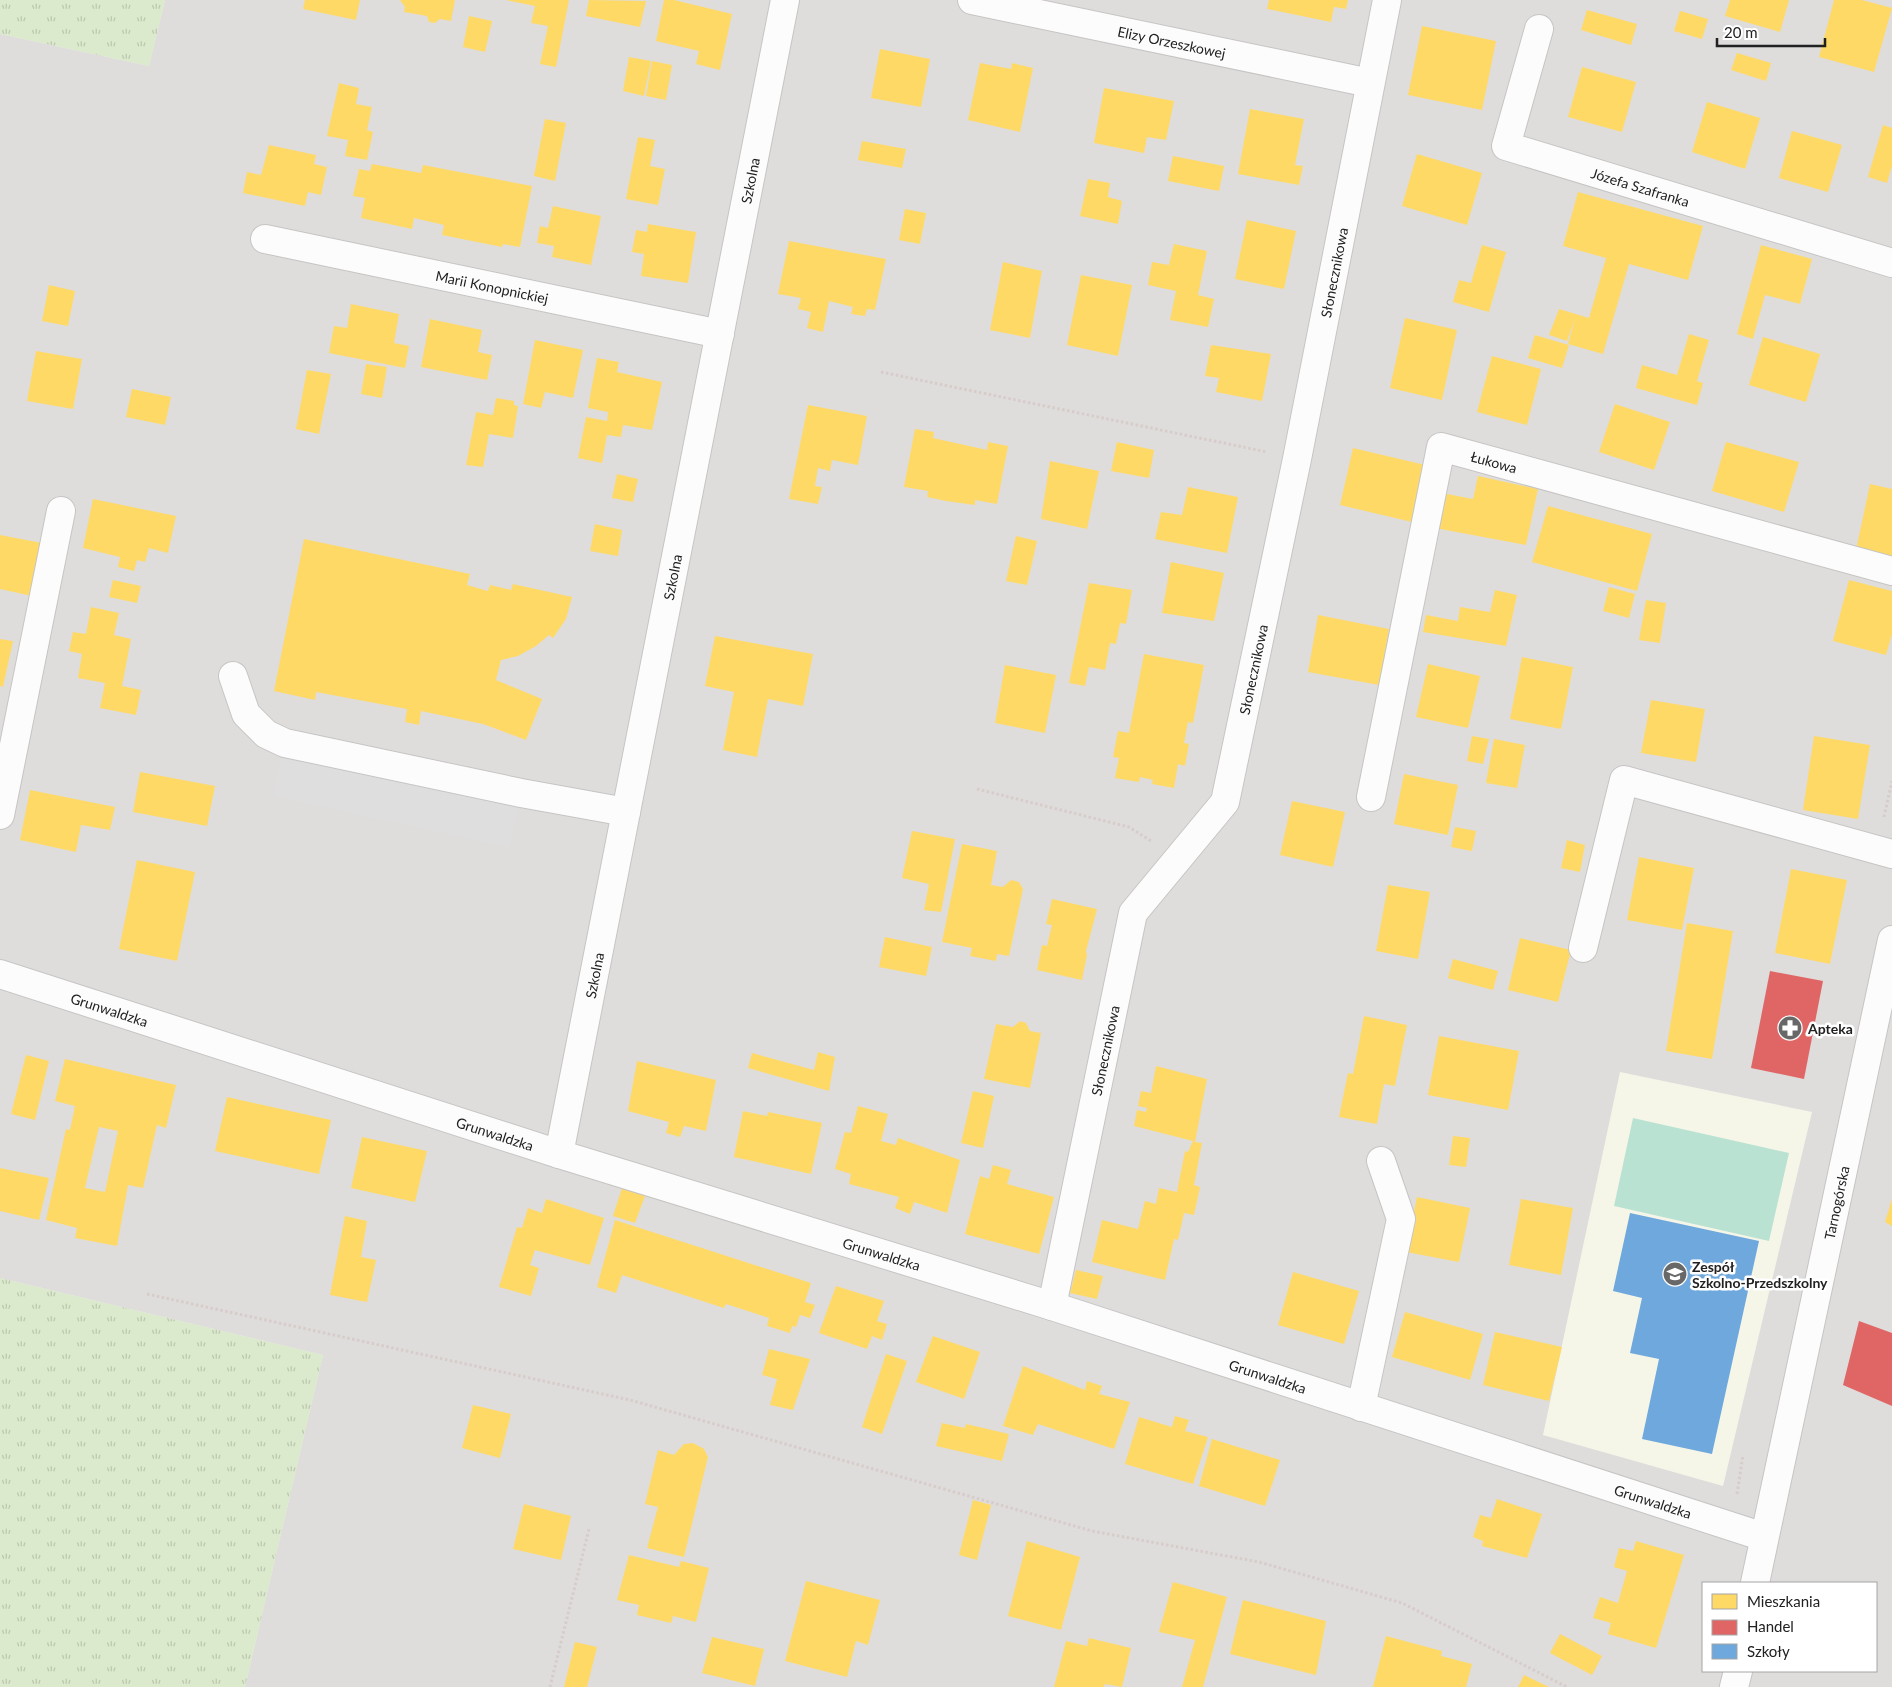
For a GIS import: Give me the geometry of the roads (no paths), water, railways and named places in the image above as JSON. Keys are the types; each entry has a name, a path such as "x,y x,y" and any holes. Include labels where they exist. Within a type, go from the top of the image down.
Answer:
{"street":[{"name":"Szkolna","path":"559,1154 785,0"},
{"name":"Elizy Orzeszkowej","path":"972,0 1370,83"},
{"name":"Słonecznikowa","path":"1052,1306 1133,913 1225,802 1297,459 1387,0"},
{"name":"Józefa Szafranka","path":"1539,28 1506,146 1892,263"},
{"name":"Marii Konopnickiej","path":"265,239 720,334"},
{"name":"Łukowa","path":"1371,797 1441,447 1892,572"},
{"path":"0,815 61,511"},
{"path":"234,676 246,714 266,734 285,743 521,793 626,812"},
{"path":"1583,948 1624,780 1892,854"},
{"name":"Tarnogórska","path":"1754,1582 1892,940"},
{"name":"Grunwaldzka","path":"0,974 559,1154 1052,1306 1764,1537"},
{"path":"1361,1407 1402,1218 1381,1161"},
{"path":"1734,1687 1738,1672"}],"place":[{"name":"Apteka","path":"1790,1028"},
{"name":"Zespół Szkolno-Przedszkolny","path":"1675,1274"}]}
